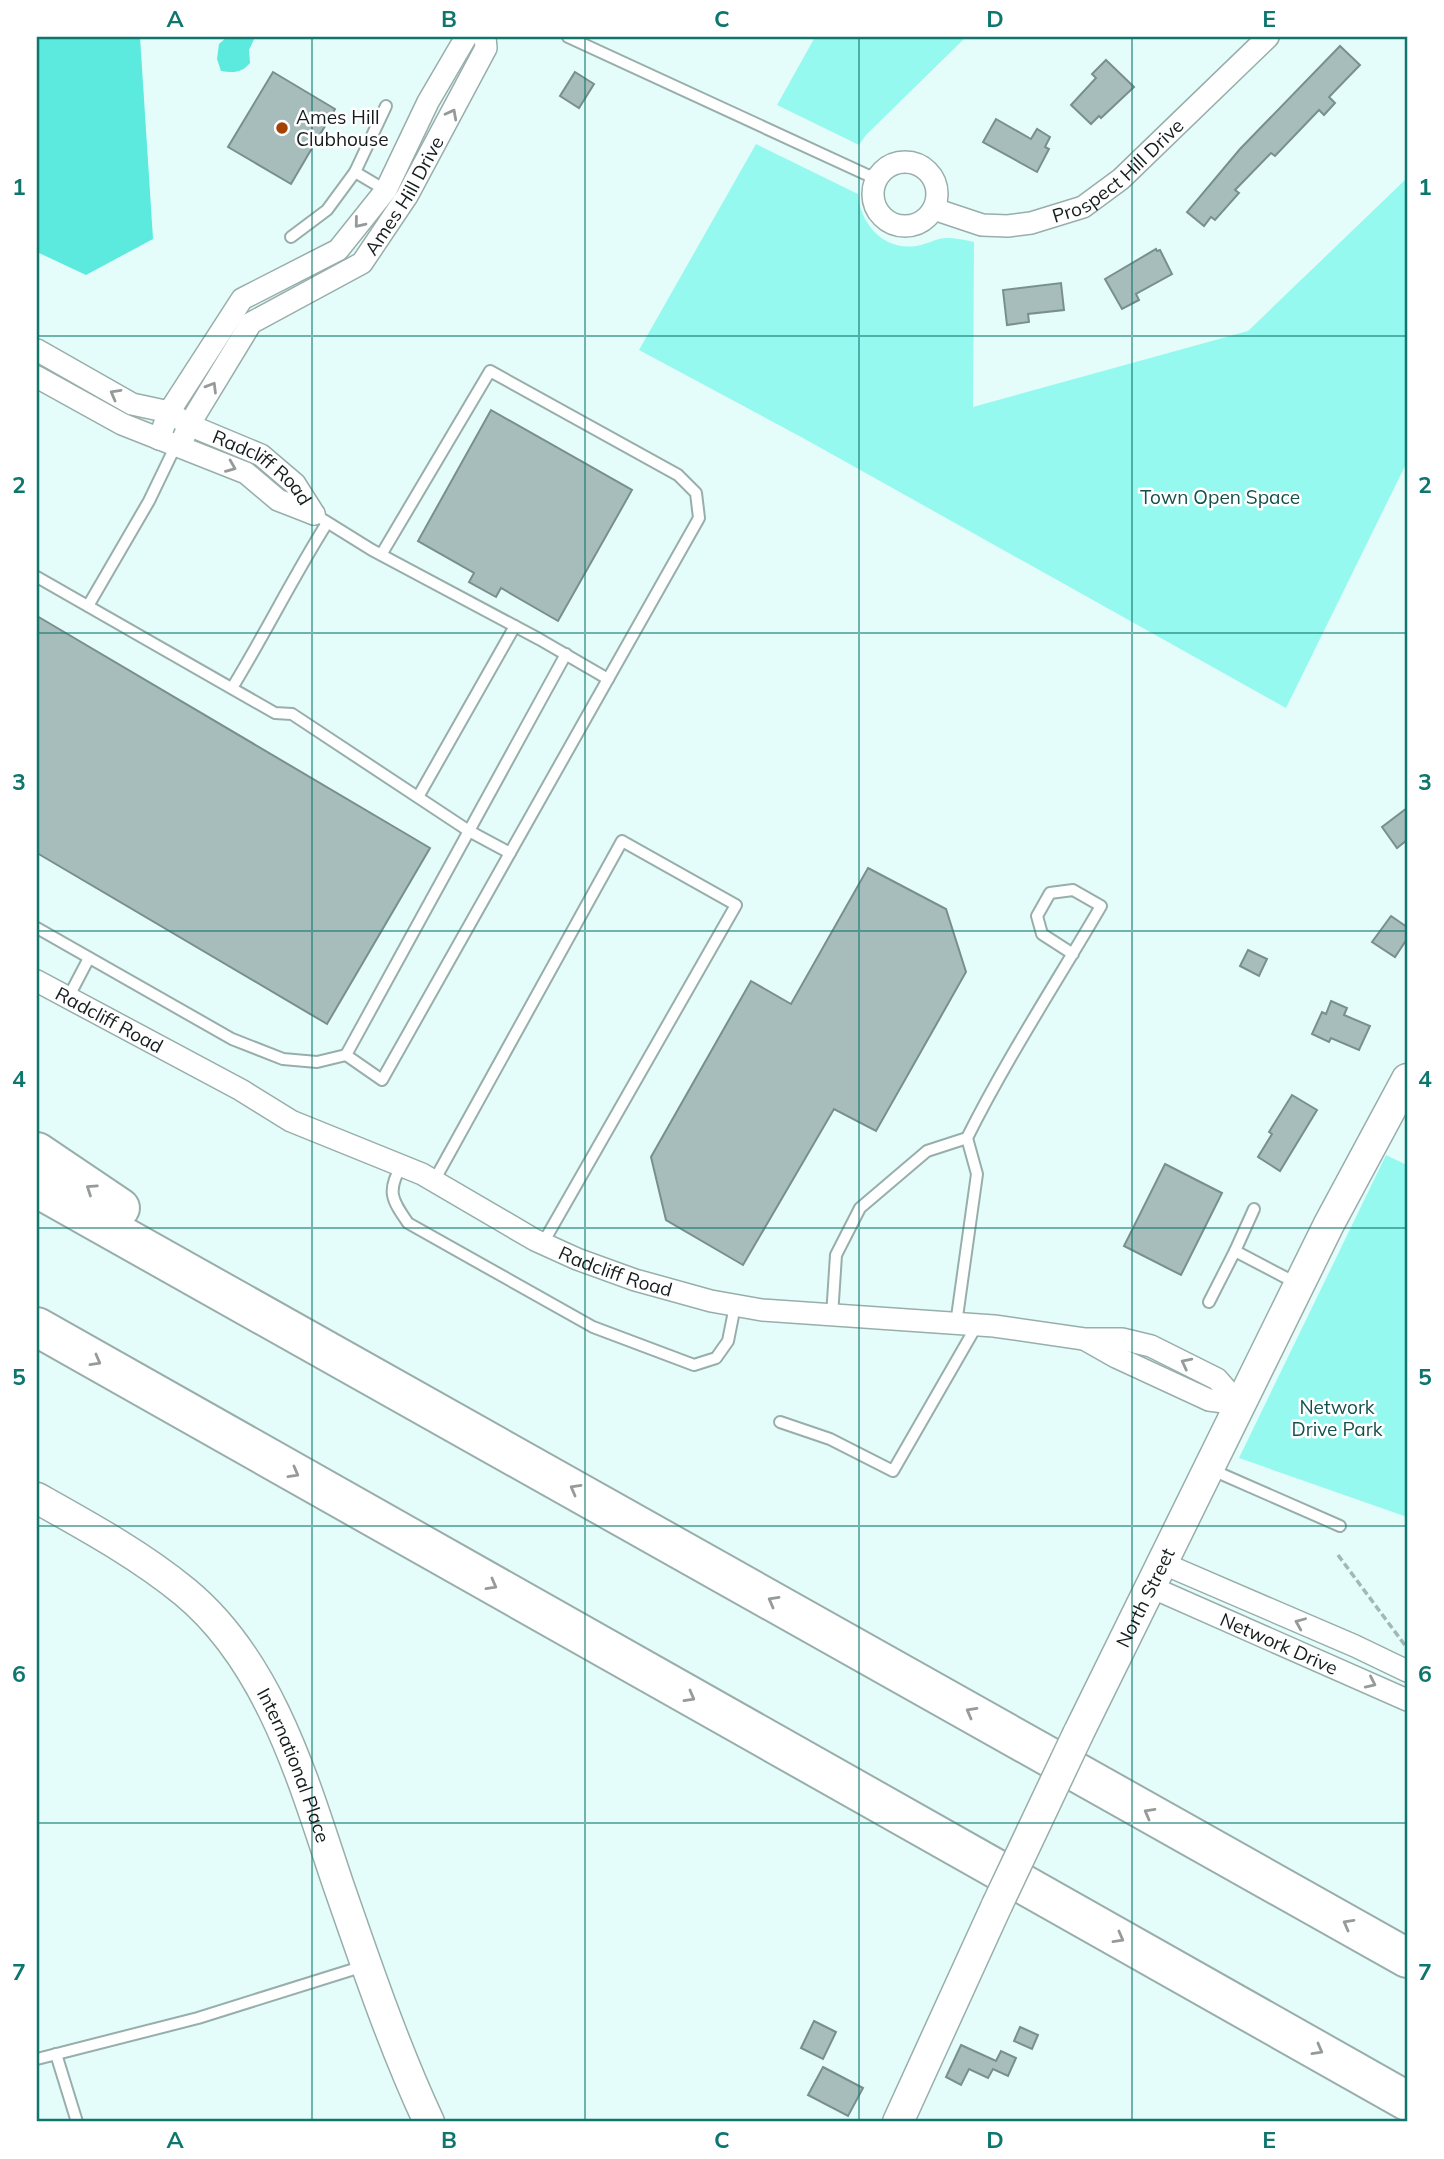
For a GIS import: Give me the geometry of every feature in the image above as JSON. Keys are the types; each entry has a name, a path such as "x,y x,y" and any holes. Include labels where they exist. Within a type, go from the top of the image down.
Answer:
{"highway":[{"path":"37,1152 394,1387"},
{"path":"37,1188 1407,1958"},
{"path":"37,1327 1407,2101"}],"main road":[{"name":"North Street","path":"898,2122 1078,1734 1239,1404 1407,1079"},
{"name":"International Place","path":"37,1498 140,1560 186,1593 224,1632 252,1672 283,1730 309,1792 367,1965 412,2086 429,2122"}],"street":[{"name":"Ames Hill Drive","path":"172,443 169,412 242,299 338,250 386,190 428,102 466,37"},
{"name":"Ames Hill Drive","path":"172,443 189,425 251,323 362,263 403,203 486,48 485,37"},
{"name":"Prospect Hill Drive","path":"934,209 982,225 1008,226 1031,223 1083,207 1121,179 1268,37"},
{"path":"914,163 924,168 936,187 934,209 928,217 910,226 890,223 876,209 873,200 876,179 892,164 914,163"},
{"name":"Radcliff Road","path":"37,350 132,404 169,412 189,425 261,455 295,484 321,519"},
{"name":"Radcliff Road","path":"37,377 122,424 246,473 278,500 321,519"},
{"name":"Radcliff Road","path":"37,981 241,1090 291,1121 402,1165 543,1243 635,1280 711,1301 762,1310 966,1324 1084,1339 1116,1357 1209,1400 1239,1404"},
{"name":"Network Drive","path":"1157,1575 1355,1646 1407,1671"},
{"name":"Network Drive","path":"1157,1575 1407,1700"}],"lane":[{"path":"568,37 876,179"},
{"path":"291,237 327,211 355,172 386,106"},
{"path":"355,172 403,203"},
{"path":"346,1055 382,1080 699,518 696,493 678,475 490,371 381,555"},
{"path":"88,606 149,501 172,443"},
{"path":"232,688 265,634 321,519 381,555 608,679"},
{"path":"37,576 275,713 292,714 469,831 510,853"},
{"path":"418,797 515,626"},
{"path":"37,928 232,1039 283,1059 317,1062 346,1055 566,654"},
{"path":"434,1181 622,841 736,905 543,1243"},
{"path":"780,1422 830,1439 893,1471 966,1324 977,1174 968,1138 983,1107 1073,954 1101,906 1073,890 1050,893 1037,916 1042,934 1073,954"},
{"path":"68,998 89,958"},
{"path":"832,1316 836,1255 860,1208 927,1151 968,1138"},
{"path":"402,1165 394,1179 392,1201 408,1223 593,1328 694,1364 716,1358 728,1341 735,1306"},
{"path":"1209,1302 1254,1209"},
{"path":"1235,1251 1299,1285"},
{"path":"1208,1468 1340,1526"},
{"path":"37,2059 198,2018 367,1965"},
{"path":"56,2054 77,2122"}],"path":[{"path":"1338,1555 1407,1648"}],"green space":[{"path":"815,37 966,37 859,145 777,105"},
{"name":"Town Open Space","path":"756,144 858,194 863,215 884,240 904,246 916,246 947,238 974,242 973,407 1248,331 1407,178 1407,462 1286,708 803,438 639,350"},
{"name":"Network Drive Park","path":"1386,1155 1407,1165 1407,1517 1239,1458"}],"shaded area":[{"path":"37,37 140,37 153,239 86,275 37,252"},
{"path":"227,37 255,37 249,50 250,63 233,72 221,71 217,59 219,44"}],"building":[{"path":"1340,46 1360,65 1329,97 1335,103 1324,115 1319,110 1275,156 1271,153 1235,190 1239,193 1215,220 1211,217 1204,226 1187,212 1240,149"},
{"path":"1106,60 1134,87 1091,124 1071,105 1096,78 1092,74"},
{"name":"Ames Hill Clubhouse","path":"273,72 335,109 291,184 228,147"},
{"path":"575,72 594,84 579,108 560,96"},
{"path":"996,119 1031,139 1037,129 1050,137 1045,147 1049,149 1037,172 983,142"},
{"path":"1156,249 1160,250 1172,274 1136,294 1139,300 1122,309 1105,279"},
{"path":"1061,283 1064,310 1028,314 1029,322 1007,325 1003,290"},
{"path":"491,410 632,490 558,621 501,588 496,597 469,582 474,573 418,541"},
{"path":"37,616 430,848 327,1024 37,853"},
{"path":"1407,808 1407,840 1397,848 1382,827"},
{"path":"868,868 946,909 966,972 876,1131 834,1109 743,1265 666,1220 651,1157 751,981 791,1004"},
{"path":"1391,916 1407,927 1407,939 1395,957 1372,942"},
{"path":"1248,950 1267,959 1259,976 1240,966"},
{"path":"1331,1001 1347,1008 1344,1015 1370,1026 1359,1050 1331,1038 1329,1042 1312,1034 1322,1012 1326,1014"},
{"path":"1292,1095 1317,1110 1280,1171 1258,1157 1272,1134 1269,1132"},
{"path":"1165,1164 1222,1193 1181,1275 1124,1246"},
{"path":"814,2021 836,2032 823,2059 801,2048"},
{"path":"1020,2027 1038,2035 1032,2049 1014,2041"},
{"path":"961,2045 996,2061 1001,2051 1016,2058 1008,2076 993,2069 988,2078 969,2069 961,2085 946,2077"},
{"path":"823,2067 863,2088 848,2116 808,2095"}],"place":[{"name":"Ames Hill Clubhouse","path":"282,128"}]}
